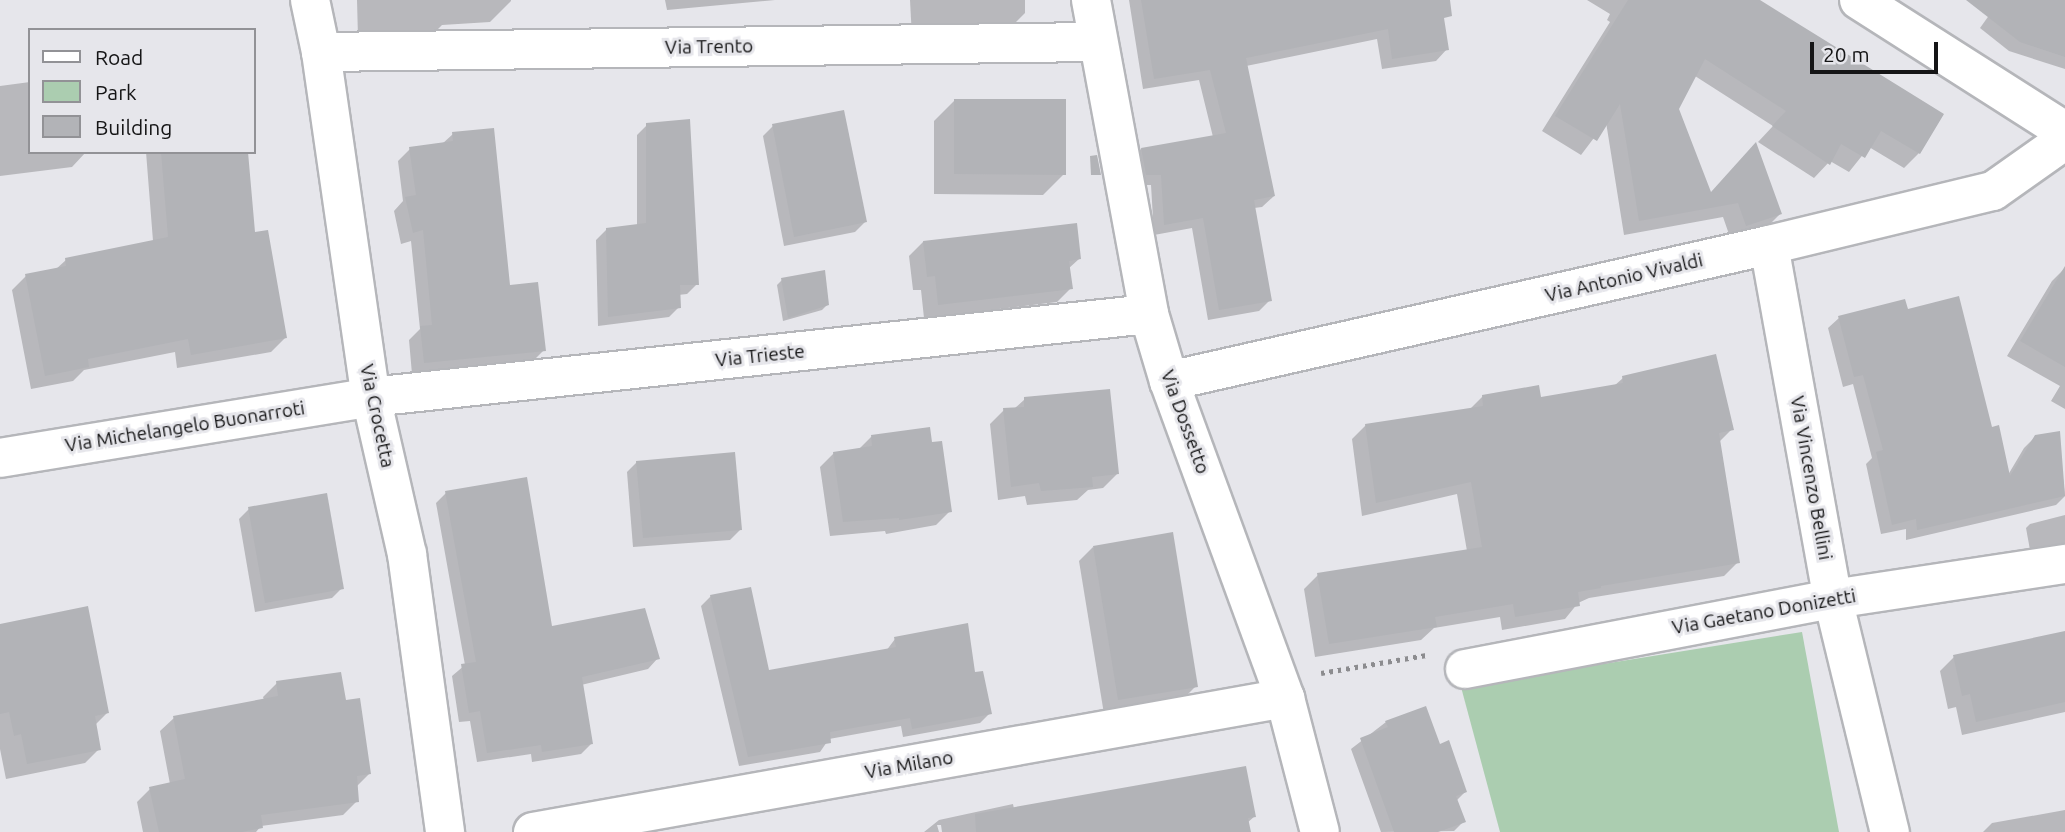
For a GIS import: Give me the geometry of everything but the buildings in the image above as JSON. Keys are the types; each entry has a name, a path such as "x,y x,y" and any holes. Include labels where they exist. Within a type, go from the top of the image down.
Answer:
{"street":[{"name":"Via Crocetta","path":"310,0 321,52 371,397 407,554 444,832"},
{"name":"Via Dossetto","path":"1091,0 1149,314 1169,380 1282,689 1321,832"},
{"path":"1859,0 2065,131"},
{"name":"Via Trento","path":"321,52 1098,42"},
{"name":"Via Antonio Vivaldi","path":"1169,380 1769,245 1993,191 2065,140"},
{"name":"Via Vincenzo Bellini","path":"1769,245 1833,598 1889,832"},
{"name":"Via Trieste","path":"371,397 1149,314"},
{"name":"Via Michelangelo Buonarroti","path":"0,458 371,397"},
{"name":"Via Gaetano Donizetti","path":"1465,669 1833,598 2065,564"},
{"name":"Via Milano","path":"533,832 1282,689"}],"path":[{"path":"1282,689 1440,653 1465,669"}],"green space":[{"path":"1802,632 1839,832 1500,832 1461,687"}]}
